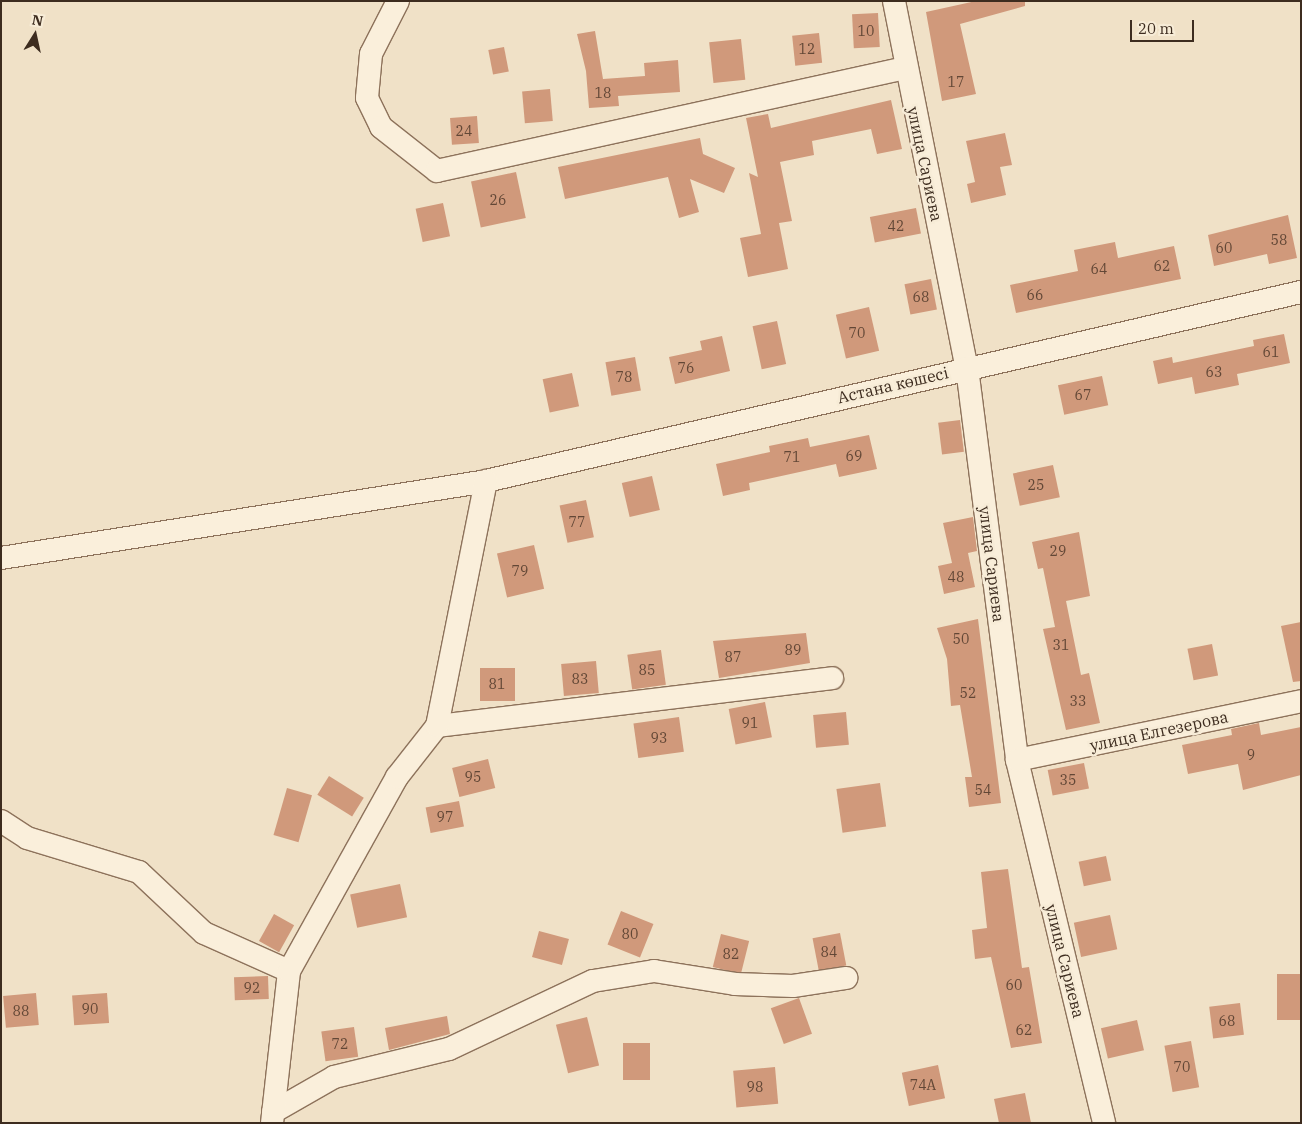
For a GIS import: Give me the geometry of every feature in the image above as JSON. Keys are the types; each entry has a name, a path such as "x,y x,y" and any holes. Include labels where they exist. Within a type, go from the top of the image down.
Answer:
{"street":[{"path":"398,1 371,54 367,98 381,127 437,171 905,68"},
{"name":"улица Сариева","path":"894,1 905,68 967,368 1017,760 1104,1123"},
{"name":"Астана көшесі","path":"1,558 486,481 1301,292"},
{"path":"273,1117 289,971 397,777 437,726 486,481"},
{"path":"437,726 832,678"},
{"name":"улица Елгезерова","path":"1017,760 1301,702"},
{"path":"1,821 27,838 139,872 204,933 289,971"},
{"path":"273,1117 334,1077 449,1049 593,981 654,971 735,984 793,986 846,978"}],"building":[{"path":"976,1 1025,1 1025,6 960,24 976,94 942,101 926,12"},
{"path":"878,13 880,47 854,48 852,14"},
{"path":"595,31 603,79 645,76 644,63 678,60 680,92 618,96 619,106 589,108 586,71 577,34"},
{"path":"819,33 822,63 795,66 792,36"},
{"path":"741,39 745,80 713,83 709,42"},
{"path":"504,47 509,72 493,75 488,50"},
{"path":"550,89 553,121 525,123 522,91"},
{"path":"891,100 902,149 877,154 871,129 812,141 814,155 780,162 792,221 779,223 788,269 748,277 740,238 761,234 749,173 758,177 746,118 768,114 771,128"},
{"path":"477,116 479,143 452,145 450,118"},
{"path":"1005,133 1012,165 1000,167 1006,195 971,203 967,184 975,182 966,141"},
{"path":"700,138 703,154 735,168 724,193 690,179 699,212 679,218 668,177 565,199 558,167"},
{"path":"516,172 526,218 481,228 471,182"},
{"path":"443,203 450,236 423,242 416,209"},
{"path":"916,208 921,234 875,242 870,217"},
{"path":"1288,215 1297,258 1269,264 1267,254 1214,266 1208,235"},
{"path":"1115,242 1118,258 1174,246 1181,279 1016,313 1010,285 1078,271 1074,250"},
{"path":"931,279 937,309 910,315 904,284"},
{"path":"869,307 879,351 846,358 836,315"},
{"path":"777,321 786,364 762,369 753,326"},
{"path":"1284,334 1290,363 1237,374 1239,385 1195,394 1192,377 1158,384 1153,361 1172,357 1173,363 1254,346 1253,340"},
{"path":"722,336 730,371 675,384 669,357 702,350 700,341"},
{"path":"635,357 641,390 611,396 605,362"},
{"path":"572,373 579,406 550,412 543,379"},
{"path":"1102,376 1108,405 1064,415 1058,385"},
{"path":"960,420 964,452 942,454 938,423"},
{"path":"869,435 877,469 839,477 836,464 749,483 750,490 723,496 716,464 770,452 769,446 808,438 810,447"},
{"path":"1053,465 1060,497 1020,506 1013,474"},
{"path":"652,476 660,510 630,517 622,483"},
{"path":"586,500 594,537 567,543 560,506"},
{"path":"973,517 977,551 968,553 975,587 944,594 938,566 952,563 943,523"},
{"path":"1079,532 1090,596 1066,601 1081,675 1089,673 1100,723 1066,730 1043,629 1055,627 1043,568 1038,569 1032,542"},
{"path":"534,545 544,589 507,597 497,554"},
{"path":"978,619 1001,803 969,807 965,777 972,777 960,705 951,706 947,659 937,628"},
{"path":"1301,622 1301,681 1293,682 1281,626"},
{"path":"806,633 810,663 719,678 713,641"},
{"path":"1212,644 1218,675 1194,680 1187,649"},
{"path":"661,650 666,685 632,689 627,655"},
{"path":"596,661 599,693 564,696 561,664"},
{"path":"480,668 515,668 515,701 480,701"},
{"path":"765,702 772,737 736,744 729,709"},
{"path":"846,712 849,745 816,748 813,715"},
{"path":"679,717 684,752 638,758 633,723"},
{"path":"1259,723 1261,735 1301,727 1301,775 1243,790 1238,764 1188,774 1182,745 1232,735 1231,729"},
{"path":"488,759 495,788 459,797 452,768"},
{"path":"1084,763 1089,789 1053,796 1048,770"},
{"path":"329,776 364,798 352,816 317,795"},
{"path":"880,783 886,827 843,833 836,789"},
{"path":"287,788 312,795 298,842 273,835"},
{"path":"459,801 464,827 431,833 426,807"},
{"path":"1106,856 1111,880 1084,886 1079,862"},
{"path":"1008,869 1022,968 1029,967 1042,1043 1011,1048 991,957 975,959 972,930 987,928 981,872"},
{"path":"400,884 407,917 357,928 350,895"},
{"path":"621,911 653,924 640,957 608,944"},
{"path":"274,914 294,925 279,952 259,941"},
{"path":"1110,915 1117,949 1081,957 1074,923"},
{"path":"539,931 569,939 562,965 532,957"},
{"path":"840,933 846,965 819,971 813,938"},
{"path":"721,934 749,941 741,974 713,967"},
{"path":"1277,974 1301,974 1301,1020 1277,1020"},
{"path":"268,976 269,999 235,1000 234,977"},
{"path":"36,993 39,1025 6,1028 3,996"},
{"path":"107,993 109,1023 74,1025 72,995"},
{"path":"799,998 812,1034 784,1044 771,1008"},
{"path":"1240,1003 1244,1035 1213,1039 1209,1007"},
{"path":"447,1016 450,1034 389,1050 385,1028"},
{"path":"587,1017 599,1066 568,1073 556,1025"},
{"path":"1137,1020 1144,1050 1108,1059 1101,1028"},
{"path":"354,1027 358,1057 325,1061 321,1032"},
{"path":"1191,1041 1199,1087 1173,1092 1164,1046"},
{"path":"623,1043 650,1043 650,1080 623,1080"},
{"path":"938,1065 945,1098 909,1106 902,1073"},
{"path":"775,1067 778,1104 736,1108 733,1071"},
{"path":"1025,1093 1031,1123 999,1123 994,1099"}]}
